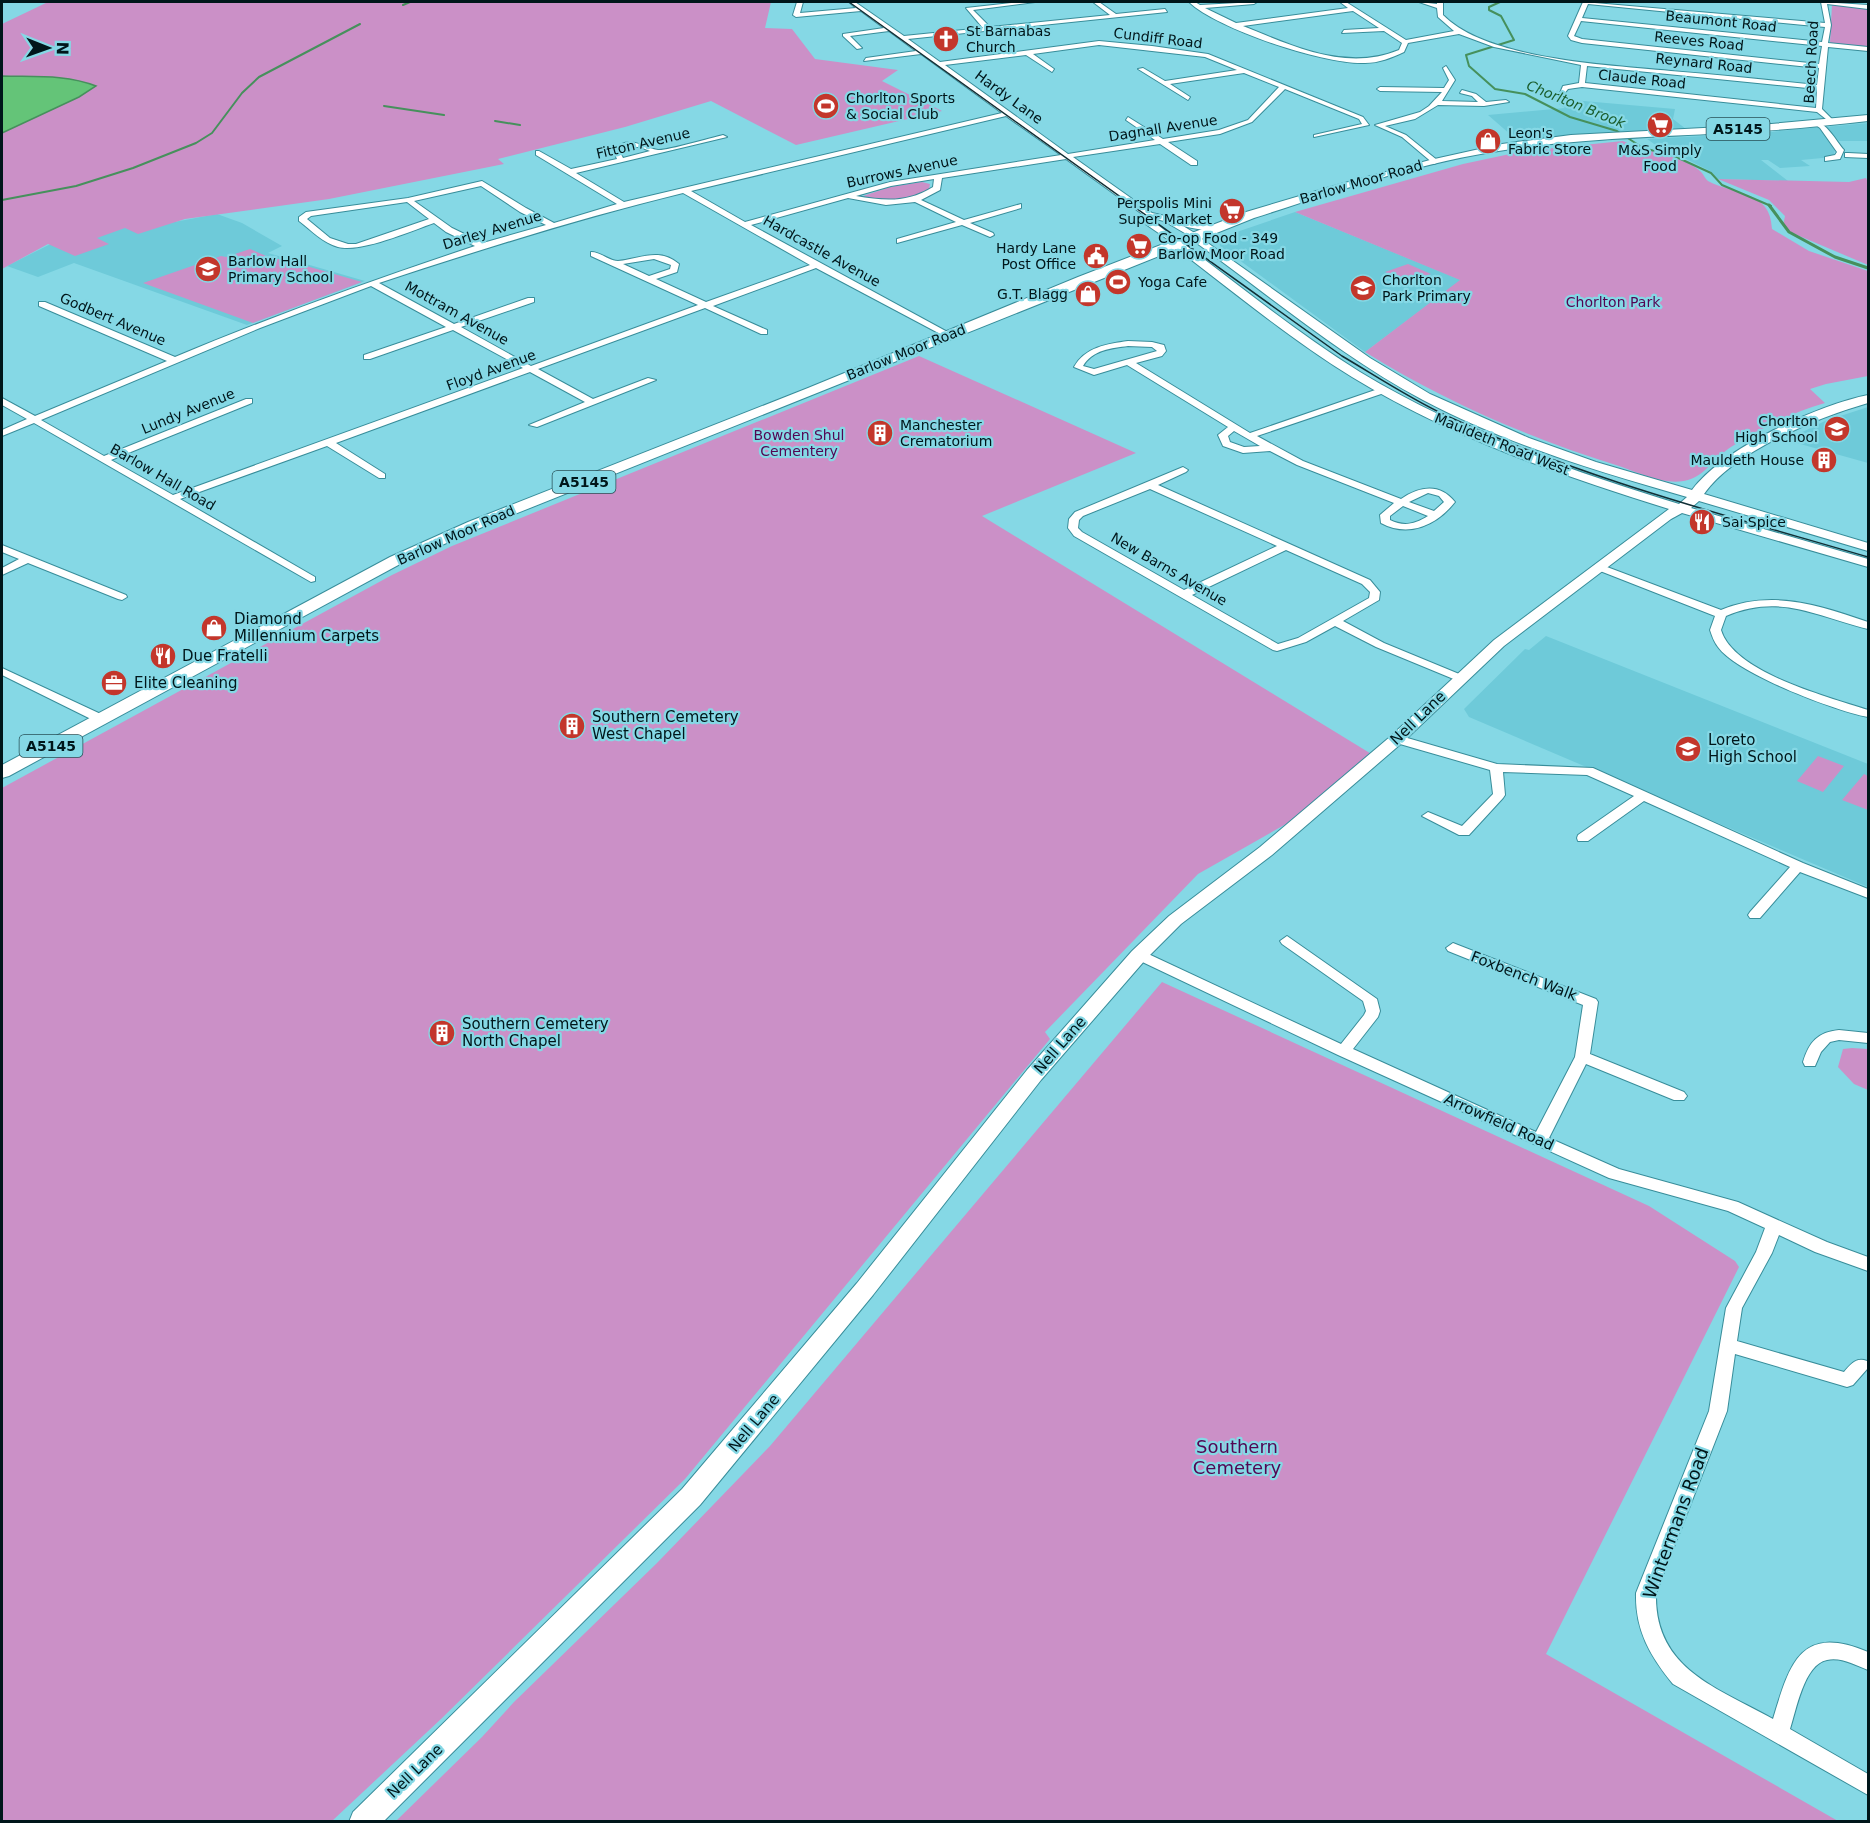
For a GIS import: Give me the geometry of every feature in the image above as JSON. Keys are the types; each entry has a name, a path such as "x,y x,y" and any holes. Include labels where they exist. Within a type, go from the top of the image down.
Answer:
{"main road":[{"name":"Barlow Moor Road","path":"2,772 396,560 474,525 1250,215 1323,192 1434,162 1502,147 1610,135 1740,129 1869,118"}],"street":[{"path":"800,2 796,15 862,9"},
{"name":"Hardy Lane","path":"852,2 1149,215 1167,219 1195,237"},
{"path":"988,29 968,9 1032,2"},
{"path":"1096,2 1114,15"},
{"path":"1192,2 1235,25 1306,53 1326,58 1357,60 1384,57 1402,51 1405,42"},
{"path":"1199,7 1254,2"},
{"path":"1343,2 1405,42 1458,32"},
{"path":"1422,2 1439,4"},
{"path":"1579,19 1586,2 1828,25"},
{"path":"1825,2 1869,7"},
{"name":"Beech Road","path":"1825,2 1828,25 1822,66 1820,110 1831,121"},
{"name":"Claude Road","path":"1439,4 1439,15 1447,25 1458,32 1500,46 1584,64 1582,85 1820,110"},
{"path":"816,7 822,13"},
{"path":"1742,16 1744,7"},
{"path":"1235,25 1355,9"},
{"path":"903,38 1166,11"},
{"name":"Reeves Road","path":"1579,19 1572,36 1573,39 1822,66"},
{"name":"Beaumont Road","path":"1579,19 1869,49"},
{"path":"859,48 845,35 890,29"},
{"path":"1344,32 1386,29"},
{"name":"Cundiff Road","path":"941,64 1083,44 1119,44 1206,56 1361,118 1366,125 1316,136"},
{"path":"866,60 924,52"},
{"path":"1026,52 1053,70"},
{"name":"Reynard Road","path":"1584,64 1821,87"},
{"path":"1434,162 1404,136 1378,125 1422,114 1439,103 1452,80 1446,68"},
{"path":"1141,69 1188,98"},
{"path":"1165,83 1246,71"},
{"path":"1563,93 1565,87 1582,85"},
{"name":"Dagnall Avenue","path":"1066,155 1220,132 1250,122 1284,86"},
{"path":"1380,89 1447,90"},
{"path":"1462,92 1474,95 1484,104"},
{"path":"1439,103 1506,102"},
{"name":"Darley Avenue","path":"2,433 173,360 372,283 482,246 623,205 1009,113"},
{"path":"1128,119 1194,163"},
{"path":"1815,122 1841,152 1837,157 1828,159"},
{"name":"Fitton Avenue","path":"569,171 723,137"},
{"path":"621,160 615,152 625,146 642,145 657,152"},
{"path":"540,153 623,205"},
{"name":"Burrows Avenue","path":"746,224 890,184 1066,155"},
{"path":"1848,155 1869,156"},
{"path":"918,201 937,189 938,176"},
{"path":"435,220 357,246 341,248 302,219 309,214 408,200 482,183 523,210 552,225"},
{"name":"Hardcastle Avenue","path":"683,190 817,266 949,335"},
{"path":"847,196 885,203 918,201 990,235"},
{"path":"408,200 435,220 482,246"},
{"path":"900,241 1018,206"},
{"name":"Hardy Lane","path":"1149,215 1148,221 1176,243"},
{"path":"1167,219 1191,226 1222,227"},
{"name":"Mauldeth Road West","path":"1195,237 1250,275 1348,349 1427,397 1527,442 1595,466 1869,547"},
{"name":"Mauldeth Road West","path":"1176,243 1325,353 1384,390 1438,418 1512,451 1631,493 1869,563"},
{"path":"1151,253 1177,255 1201,263"},
{"path":"594,254 764,332"},
{"path":"616,264 638,258 663,257 675,264 674,270 650,279"},
{"name":"Floyd Avenue","path":"174,498 817,266"},
{"name":"Mottram Avenue","path":"372,283 592,402"},
{"path":"367,357 531,300"},
{"name":"Godbert Avenue","path":"42,304 173,360"},
{"path":"1128,362 1159,354 1162,351 1161,347 1141,343 1107,347 1084,357 1078,367 1094,372 1128,362 1270,448 1300,463 1434,515"},
{"path":"534,425 651,380"},
{"path":"1250,436 1384,390"},
{"name":"Nell Lane","path":"363,1821 691,1497 865,1289 1034,1075 1139,955 1175,920 1266,851 1397,740 1499,643 1666,516 1689,503 1708,480 1740,456 1789,426 1831,409 1869,399"},
{"name":"Barlow Hall Road","path":"2,400 311,579"},
{"name":"Lundy Avenue","path":"104,459 249,401"},
{"path":"1234,427 1223,435 1226,444 1243,450 1270,448"},
{"path":"328,442 382,476"},
{"name":"New Barns Avenue","path":"1150,485 1366,582 1373,588 1375,596 1371,603 1302,640 1277,648 1078,534 1073,528 1074,519 1079,514 1183,470"},
{"path":"1424,491 1443,494 1450,502 1416,527 1399,528 1388,524 1384,518 1386,515 1402,503 1424,491"},
{"path":"1184,594 1286,546"},
{"path":"2,548 122,597"},
{"path":"2,572 27,559"},
{"path":"1599,567 1721,615"},
{"path":"1869,626 1815,608 1790,603 1756,603 1730,610 1721,615 1716,631 1719,641 1740,663 1761,674 1869,714"},
{"path":"1336,622 1380,645 1460,678"},
{"path":"2,671 101,719"},
{"path":"1397,740 1496,768 1589,771 1798,866 1869,894"},
{"path":"1428,816 1464,832 1499,795 1496,768"},
{"path":"1583,838 1644,795"},
{"path":"1755,915 1798,866"},
{"path":"1287,941 1370,999 1373,1011 1371,1017 1343,1051"},
{"name":"Foxbench Walk","path":"1453,948 1591,1002 1582,1057 1540,1140"},
{"name":"Arrowfield Road","path":"1139,955 1343,1051 1615,1174 1732,1206 1821,1247 1869,1264"},
{"path":"1810,1062 1813,1050 1821,1039 1829,1036 1869,1038"},
{"path":"1582,1057 1679,1096"},
{"name":"Wintermans Road","path":"1774,1225 1764,1253 1734,1308 1718,1411 1646,1593 1647,1628 1654,1642 1680,1677 1869,1785"},
{"path":"1728,1345 1847,1380 1861,1366"},
{"path":"1779,1733 1797,1672 1810,1658 1825,1652 1841,1650 1869,1661"}],"shaded area":[{"path":"2,76 61,78 96,86 79,97 2,133"},
{"path":"1549,98 1675,109 1673,119 1686,129 1519,142 1488,115 1565,108"},
{"path":"1868,123 1868,141 1839,141 1825,127"},
{"path":"1820,127 1835,150 1833,157 1801,160 1810,166 1780,168 1768,160 1761,160 1788,181 1718,179 1710,171 1686,159 1670,155 1647,139 1761,133"},
{"name":"Barlow Hall Primary School","path":"114,212 169,223 217,214 242,223 282,246 268,253 365,281 247,325 74,263 38,277 7,266"},
{"name":"Chorlton Park Primary","path":"1295,212 1461,280 1365,352 1220,246 1219,241 1228,235"},
{"name":"Chorlton High School","path":"1868,407 1868,463 1786,440 1825,421"},
{"name":"Loreto High School","path":"1546,636 1868,764 1868,887 1469,717 1464,709 1525,649 1529,650"}],"green space":[{"path":"48,2 771,2 765,28 792,29 815,59 898,70 882,81 942,111 796,145 711,101 625,127 498,159 504,164 329,199 185,219 138,234 125,228 97,238 109,244 75,256 48,244 2,269 2,24"},
{"path":"1832,4 1868,8 1868,47 1830,43"},
{"name":"Chorlton Park","path":"1623,141 1685,162 1698,169 1708,181 1758,200 1770,216 1772,229 1809,251 1868,271 1868,376 1810,389 1825,403 1788,416 1754,434 1731,447 1700,474 1688,480 1672,481 1646,476 1522,431 1426,387 1365,352 1460,280 1295,212 1463,164 1524,151"},
{"path":"1866,178 1868,182 1868,265 1790,232 1783,226 1785,216 1769,200 1718,179 1849,182"},
{"path":"922,182 930,184 929,189 905,198 888,200 863,196 890,187"},
{"path":"250,249 273,259 282,259 362,282 253,323 143,283 221,256 226,257"},
{"path":"1408,264 1431,274 1408,282 1385,272"},
{"name":"Bowden Shul Cementery","path":"919,356 1136,453 982,516 1373,755 1286,824 1198,874 1045,1032 1050,1039 685,1479 441,1719 332,1821 2,1822 2,788 392,575 452,546"},
{"path":"1818,756 1844,766 1823,792 1797,781"},
{"path":"1864,774 1868,776 1868,810 1842,800"},
{"name":"Southern Cemetery","path":"1162,982 1649,1206 1735,1261 1739,1267 1546,1654 1838,1821 396,1821 657,1563 770,1446"},
{"path":"1843,1049 1868,1049 1868,1090 1854,1084 1838,1067"}],"waterway":[{"path":"403,5 410,2"},
{"name":"Chorlton Brook","path":"1500,2 1489,7 1489,10 1501,16 1514,40 1466,55 1469,66 1495,89 1525,94 1570,117 1617,131 1643,148 1674,156 1711,173 1722,185 1769,205"},
{"path":"2,200 76,186 133,168 196,143 212,133 242,93 259,77 360,24"},
{"path":"384,106 444,115"},
{"path":"495,121 520,125"},
{"name":"Chorlton Brook","path":"1769,205 1789,232 1835,257 1868,268"}],"tram line":[{"path":"849,2 1342,356 1418,401 1496,437 1600,477 1868,557"}],"place":[{"name":"St Barnabas Church","path":"946,39"},
{"name":"Chorlton Sports & Social Club","path":"826,106"},
{"name":"M&S Simply Food","path":"1660,125"},
{"name":"Leon's Fabric Store","path":"1488,141"},
{"name":"Perspolis Mini Super Market","path":"1232,211"},
{"name":"Co-op Food - 349 Barlow Moor Road","path":"1139,246"},
{"name":"Hardy Lane Post Office","path":"1096,256"},
{"name":"Barlow Hall Primary School","path":"208,269"},
{"name":"Yoga Cafe","path":"1118,282"},
{"name":"Chorlton Park Primary","path":"1363,288"},
{"name":"G.T. Blagg","path":"1088,294"},
{"name":"Chorlton High School","path":"1837,429"},
{"name":"Manchester Crematorium","path":"880,433"},
{"name":"Mauldeth House","path":"1824,460"},
{"name":"Sai Spice","path":"1702,522"},
{"name":"Diamond Millennium Carpets","path":"214,628"},
{"name":"Due Fratelli","path":"163,656"},
{"name":"Elite Cleaning","path":"114,683"},
{"name":"Southern Cemetery West Chapel","path":"572,726"},
{"name":"Loreto High School","path":"1688,749"},
{"name":"Southern Cemetery North Chapel","path":"442,1033"}]}
